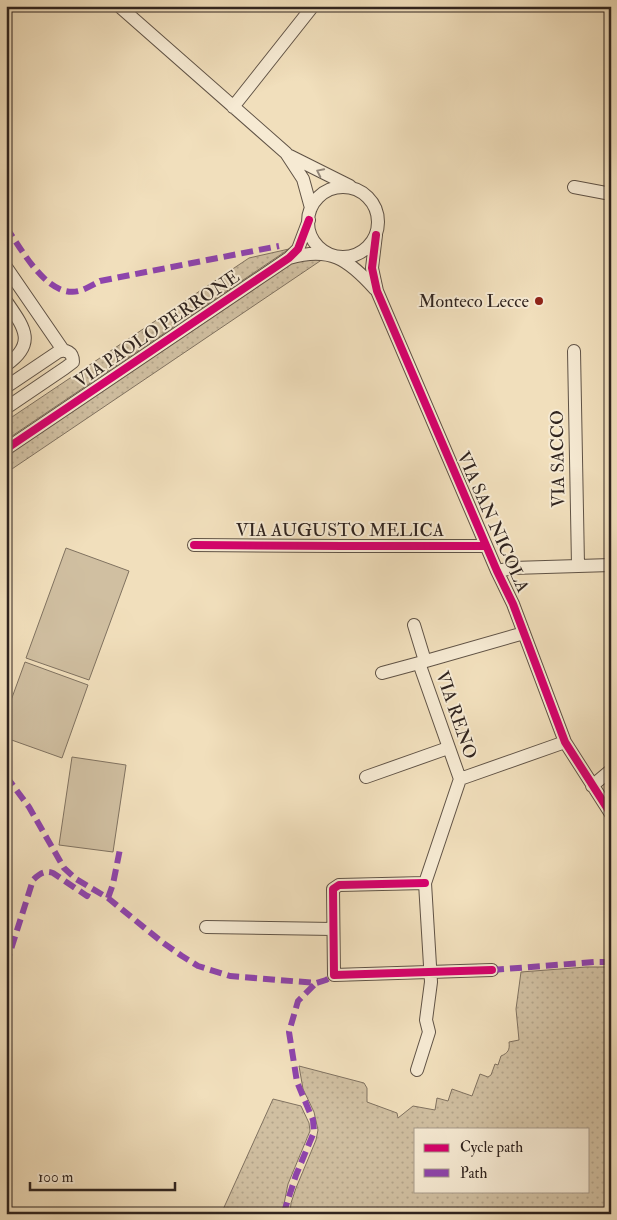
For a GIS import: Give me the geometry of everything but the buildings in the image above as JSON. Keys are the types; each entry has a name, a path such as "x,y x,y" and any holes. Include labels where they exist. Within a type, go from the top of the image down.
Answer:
{"street":[{"name":"VIA SAN NICOLA","path":"119,6 286,153 306,165 363,192 376,208 378,217 372,268 377,291 486,546 513,604 565,742 611,814"},
{"path":"233,107 313,6"},
{"name":"VIA SAN NICOLA","path":"286,153 303,179 310,214 311,234 317,245 324,251 346,262 377,291"},
{"path":"310,214 321,195 329,190 339,187 355,188"},
{"path":"574,187 611,194"},
{"name":"VIA PAOLO PERRONE","path":"6,449 289,258 298,249 310,214"},
{"path":"335,256 359,253 369,246 376,235"},
{"name":"VIA PAOLO PERRONE","path":"289,258 314,253 335,256"},
{"path":"6,267 63,350 73,357 73,362 6,408"},
{"path":"6,301 23,325 26,337 24,347 16,358 6,365"},
{"path":"6,387 63,350"},
{"name":"VIA SACCO","path":"574,352 578,565"},
{"name":"VIA AUGUSTO MELICA","path":"194,545 486,546"},
{"path":"497,571 513,568 611,564"},
{"path":"414,624 422,662"},
{"name":"VIA RENO","path":"382,673 524,633"},
{"name":"VIA RENO","path":"422,662 448,748 460,779"},
{"path":"417,1070 429,1032 426,1020 431,982 425,883 460,779 565,742"},
{"path":"366,777 448,748"},
{"path":"592,786 611,770"},
{"path":"425,883 339,885 333,889 334,975 492,970"},
{"path":"206,927 333,929"}],"shaded area":[{"path":"289,249 6,440 6,421 249,258"},
{"path":"298,258 323,259 6,473 6,454"},
{"path":"66,548 129,571 89,680 26,658"},
{"path":"25,662 88,685 62,758 6,738 6,714"},
{"path":"72,757 126,765 113,852 59,845"},
{"path":"611,967 611,1214 290,1214 296,1188 316,1140 318,1130 314,1112 303,1089 299,1066 364,1083 367,1088 367,1102 397,1113 398,1118 413,1106 435,1110 437,1098 448,1101 452,1089 472,1096 480,1074 488,1077 491,1075 495,1064 498,1065 501,1056 508,1051 509,1042 519,1040 516,1009 521,972"},
{"path":"273,1099 301,1106 309,1123 310,1131 288,1184 282,1214 221,1214"}],"marked path":[{"path":"6,227 36,270 56,287 67,291 79,291 100,281 279,246"},
{"path":"6,776 29,807 64,868 76,879 108,898 162,942 198,966 230,976 316,983 334,975"},
{"path":"108,898 113,884 120,849"},
{"path":"6,965 35,878 44,872 53,873 87,896 91,888"},
{"path":"492,970 611,962"},
{"path":"285,1214 296,1175 314,1132 313,1120 297,1082 289,1032 298,1001 316,983"}],"cycle path":[{"path":"6,449 289,258 298,249 309,220"},
{"path":"376,235 372,268 377,291 497,571 513,604 565,742 611,814"},
{"path":"194,545 486,546"},
{"path":"425,883 339,885 333,889 334,975 492,970"}],"place":[{"name":"Monteco Lecce","path":"539,301"}]}
